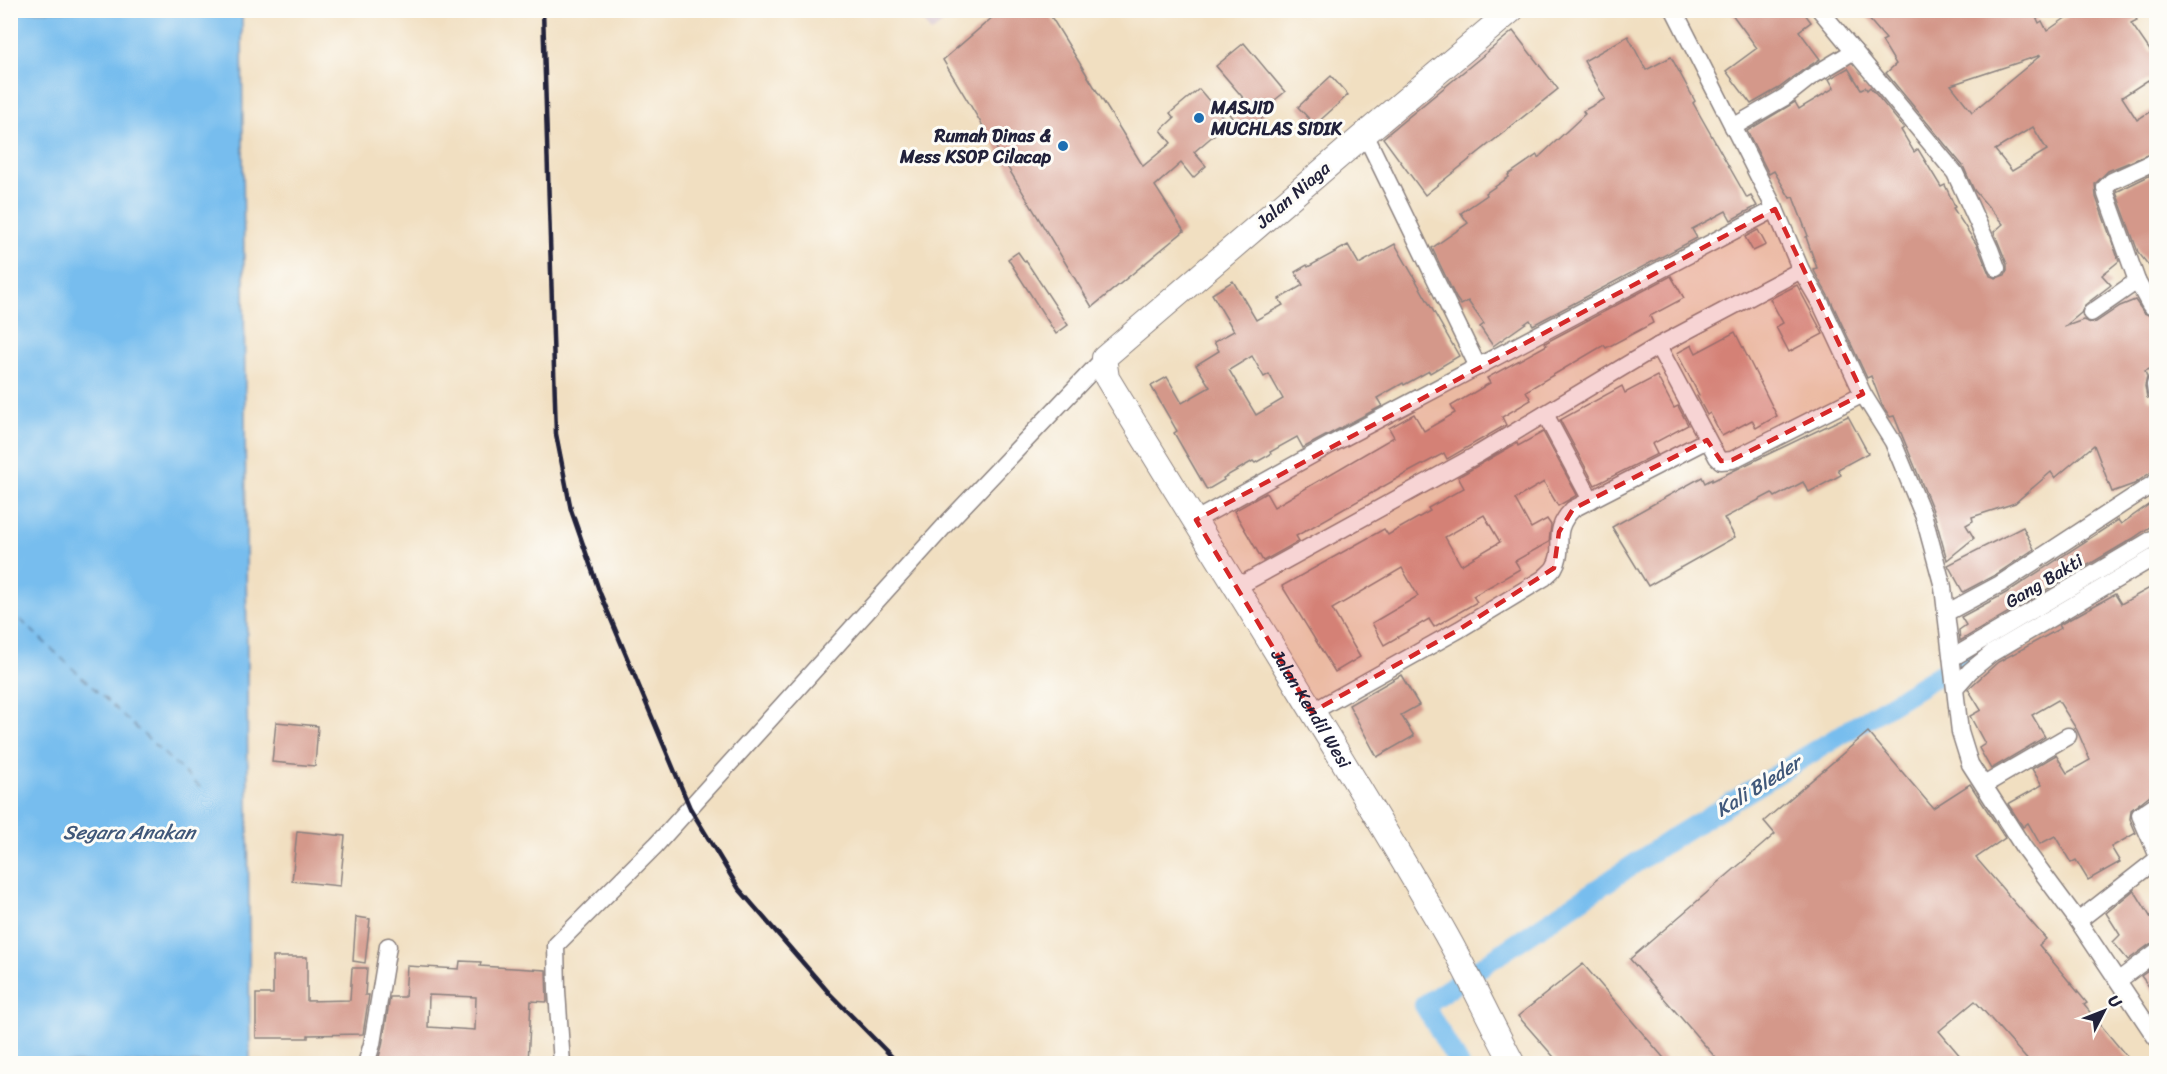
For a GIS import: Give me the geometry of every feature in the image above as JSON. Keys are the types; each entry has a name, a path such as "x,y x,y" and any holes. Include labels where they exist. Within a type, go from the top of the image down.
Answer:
{"main road":[{"name":"Jalan Niaga","path":"1104,358 1512,10"},
{"name":"Jalan Kendil Wesi","path":"1104,358 1107,378 1237,587 1458,956 1513,1064"}],"street":[{"path":"1674,10 1775,209 1801,270 1822,306 1863,394 1893,442 1924,517 1943,587 1960,732 1970,764 2024,848 2078,921 2157,1038"},
{"path":"1820,10 1955,173 1997,268"},
{"path":"1733,126 1785,98 1809,78 1854,51"},
{"path":"1365,134 1478,367"},
{"path":"2157,161 2112,181 2105,188 2138,281 2150,305 2157,309"},
{"path":"1196,520 1330,445 1775,209"},
{"path":"1237,587 1480,453 1658,346 1801,270"},
{"path":"2091,313 2138,281"},
{"path":"1658,346 1707,440 1721,461 1732,460 1863,394"},
{"path":"562,1064 556,945 656,845 949,521 1104,358"},
{"path":"2157,382 2155,385 2157,392"},
{"path":"1545,414 1591,500"},
{"path":"1312,712 1460,629 1544,578 1554,568 1559,555 1559,532 1563,519 1573,509 1707,440"},
{"path":"1946,613 2000,584 2157,482"},
{"name":"Gang Bakti","path":"1952,661 2157,537"},
{"path":"1955,684 1992,653 2157,556"},
{"path":"1984,785 2068,735"},
{"path":"2157,804 2140,815 2157,852"},
{"path":"2078,921 2157,860"},
{"path":"366,1064 372,1044 388,946"},
{"path":"2119,980 2157,952"}],"highlighted area":[{"path":"1775,209 1863,394 1732,460 1721,461 1707,440 1573,509 1559,532 1554,568 1460,629 1312,712 1196,520"}],"shaded area":[{"path":"917,11 958,11 931,33"}],"water":[{"name":"Segara Anakan","path":"10,11 242,11 250,1063 11,1063"}],"building":[{"name":"Rumah Dinas & Mess KSOP Cilacap","path":"1001,10 1047,10 1143,166 1171,143 1161,130 1174,118 1170,113 1199,89 1228,123 1194,152 1206,166 1193,178 1181,163 1155,186 1184,231 1092,307 943,60"},
{"path":"1729,10 1802,10 1811,22 1799,31 1820,59 1779,88 1751,104 1726,71 1757,48"},
{"path":"1861,10 2033,10 2039,23 2042,21 2047,31 2077,10 2131,10 2137,20 2131,23 2151,52 2157,48 2157,93 2148,80 2122,97 2137,120 2157,107 2157,151 2108,171 2095,184 2096,197 2119,261 2102,275 2111,285 2085,305 2081,313 2064,327 2083,320 2096,322 2120,306 2135,300 2144,313 2157,319 2157,366 2145,371 2147,377 2145,386 2147,398 2156,402 2157,405 2157,472 2150,473 2134,484 2112,492 2094,445 2055,478 2051,472 2015,503 1972,517 1973,521 1966,525 1974,538 1947,560 1934,513 1894,416 1890,417 1882,405 1871,376 1867,378 1831,301 1813,269 1817,268 1793,197 1790,198 1774,171 1769,174 1747,131 1795,102 1799,109 1834,88 1829,79 1848,68 1861,89 1865,87 1867,90 1870,87 1904,128 1901,130 1914,152 1918,149 1941,187 1945,185 1955,207 1953,208 1977,245 1990,276 1996,278 2005,275 2007,264 1994,232 2003,224 1974,190 1963,166 1886,73 1896,64 1882,41 1886,39","holes":["2041,55 1972,112 1951,85","2033,127 2047,150 2012,171 1995,150"]},
{"path":"1513,31 1558,89 1425,195 1383,138"},
{"path":"1628,36 1646,70 1671,57 1695,101 1693,103 1747,198 1751,196 1757,206 1731,220 1726,211 1692,229 1697,238 1533,325 1530,320 1493,346 1480,327 1484,324 1468,301 1461,305 1456,298 1432,248 1468,223 1461,213 1487,195 1486,193 1509,177 1508,175 1537,155 1538,158 1585,114 1583,111 1605,99 1584,61"},
{"path":"1244,43 1285,92 1261,111 1265,116 1245,132 1229,114 1245,100 1216,66"},
{"path":"1331,76 1348,95 1315,125 1298,107"},
{"path":"2157,172 2157,276 2138,252 2116,192"},
{"path":"1758,230 1766,245 1753,251 1745,237"},
{"path":"1395,244 1459,356 1430,373 1429,371 1404,385 1403,383 1377,398 1382,406 1303,448 1297,437 1255,463 1253,461 1223,478 1224,480 1207,490 1174,433 1177,431 1151,386 1167,377 1182,403 1210,387 1196,365 1219,351 1214,342 1234,331 1212,294 1233,281 1256,320 1283,305 1279,299 1303,285 1295,272 1307,265 1308,267 1348,245 1359,264","holes":["1252,356 1264,377 1269,374 1283,399 1256,415 1229,370"]},
{"path":"1018,252 1068,325 1056,334 1008,259"},
{"path":"1671,276 1684,298 1650,316 1653,323 1606,348 1604,345 1526,391 1531,400 1502,417 1506,425 1447,459 1444,453 1407,473 1296,536 1299,541 1263,561 1234,511 1266,493 1274,507 1394,437 1389,428 1414,414 1424,431 1455,413 1451,406 1490,383 1487,378 1547,345 1545,343"},
{"path":"1797,285 1823,334 1789,352 1776,327 1783,323 1770,299"},
{"path":"1735,332 1777,416 1756,428 1752,420 1722,436 1710,413 1707,415 1677,353 1692,345 1696,353"},
{"path":"1657,376 1674,408 1678,406 1688,425 1652,444 1657,454 1595,485 1560,420 1622,386 1625,393"},
{"path":"1848,416 1868,453 1838,469 1841,475 1809,492 1803,482 1775,497 1772,493 1724,518 1735,537 1648,586 1612,527 1702,477 1705,483 1712,479 1712,481"},
{"path":"1543,432 1577,495 1558,506 1544,482 1515,499 1531,528 1547,519 1551,525 1549,542 1515,561 1520,569 1473,596 1477,602 1434,627 1429,619 1384,645 1372,623 1418,596 1402,568 1332,609 1360,657 1335,672 1282,586 1384,529 1388,535 1430,511 1428,508 1464,488 1458,477 1517,443 1518,446","holes":["1484,515 1500,542 1461,565 1445,537"]},
{"path":"2157,499 2157,522 1960,641 1959,630 1966,625 1961,617 2006,593 2118,520 2121,524"},
{"path":"2023,527 2034,549 1995,575 1963,592 1948,565"},
{"path":"2157,584 2157,794 2150,795 2131,810 2130,819 2136,833 2111,847 2120,862 2088,880 2076,860 2071,863 2055,836 2040,844 2028,823 2023,827 2008,804 2042,785 2032,769 2056,755 2067,773 2090,760 2077,730 2058,700 2032,715 2045,737 1991,769 1979,748 1985,744 1970,716 1981,710 1968,689 1998,662 2061,628 2059,625 2115,594 2121,604"},
{"path":"1401,675 1419,705 1401,715 1414,736 1377,757 1349,705"},
{"path":"276,722 318,726 315,766 272,762"},
{"path":"1868,732 1933,808 1970,784 2005,838 1976,858 2046,939 2039,945 2087,1003 2084,1005 2133,1064 2031,1064 1975,1001 1939,1031 1967,1064 1721,1064 1630,959 1775,834 1764,821"},
{"path":"297,831 345,836 340,886 292,881"},
{"path":"2134,890 2151,918 2157,914 2157,942 2150,944 2128,960 2113,942 2120,935 2106,913"},
{"path":"356,917 370,919 365,963 353,961"},
{"path":"273,957 307,957 307,1001 350,1000 352,968 367,968 365,995 369,995 363,1034 308,1035 308,1038 256,1038 256,994 273,994"},
{"path":"460,961 481,962 480,966 546,970 547,1002 531,1001 528,1064 377,1064 390,997 405,997 407,966 459,969","holes":["429,995 476,997 475,1030 428,1027"]},
{"path":"1583,964 1669,1064 1560,1064 1518,1016"},
{"path":"2157,965 2157,997 2141,976"}],"waterway":[{"name":"Kali Bleder","path":"1459,1064 1424,1005 1673,838 1968,657"}],"ferry route":[{"path":"10,610 204,791"}],"railway":[{"path":"543,10 556,434 571,510 600,593 690,808 739,889 830,994 899,1064"}],"place":[{"name":"MASJID MUCHLAS SIDIK","path":"1199,118"},
{"name":"Rumah Dinas & Mess KSOP Cilacap","path":"1063,146"}]}
